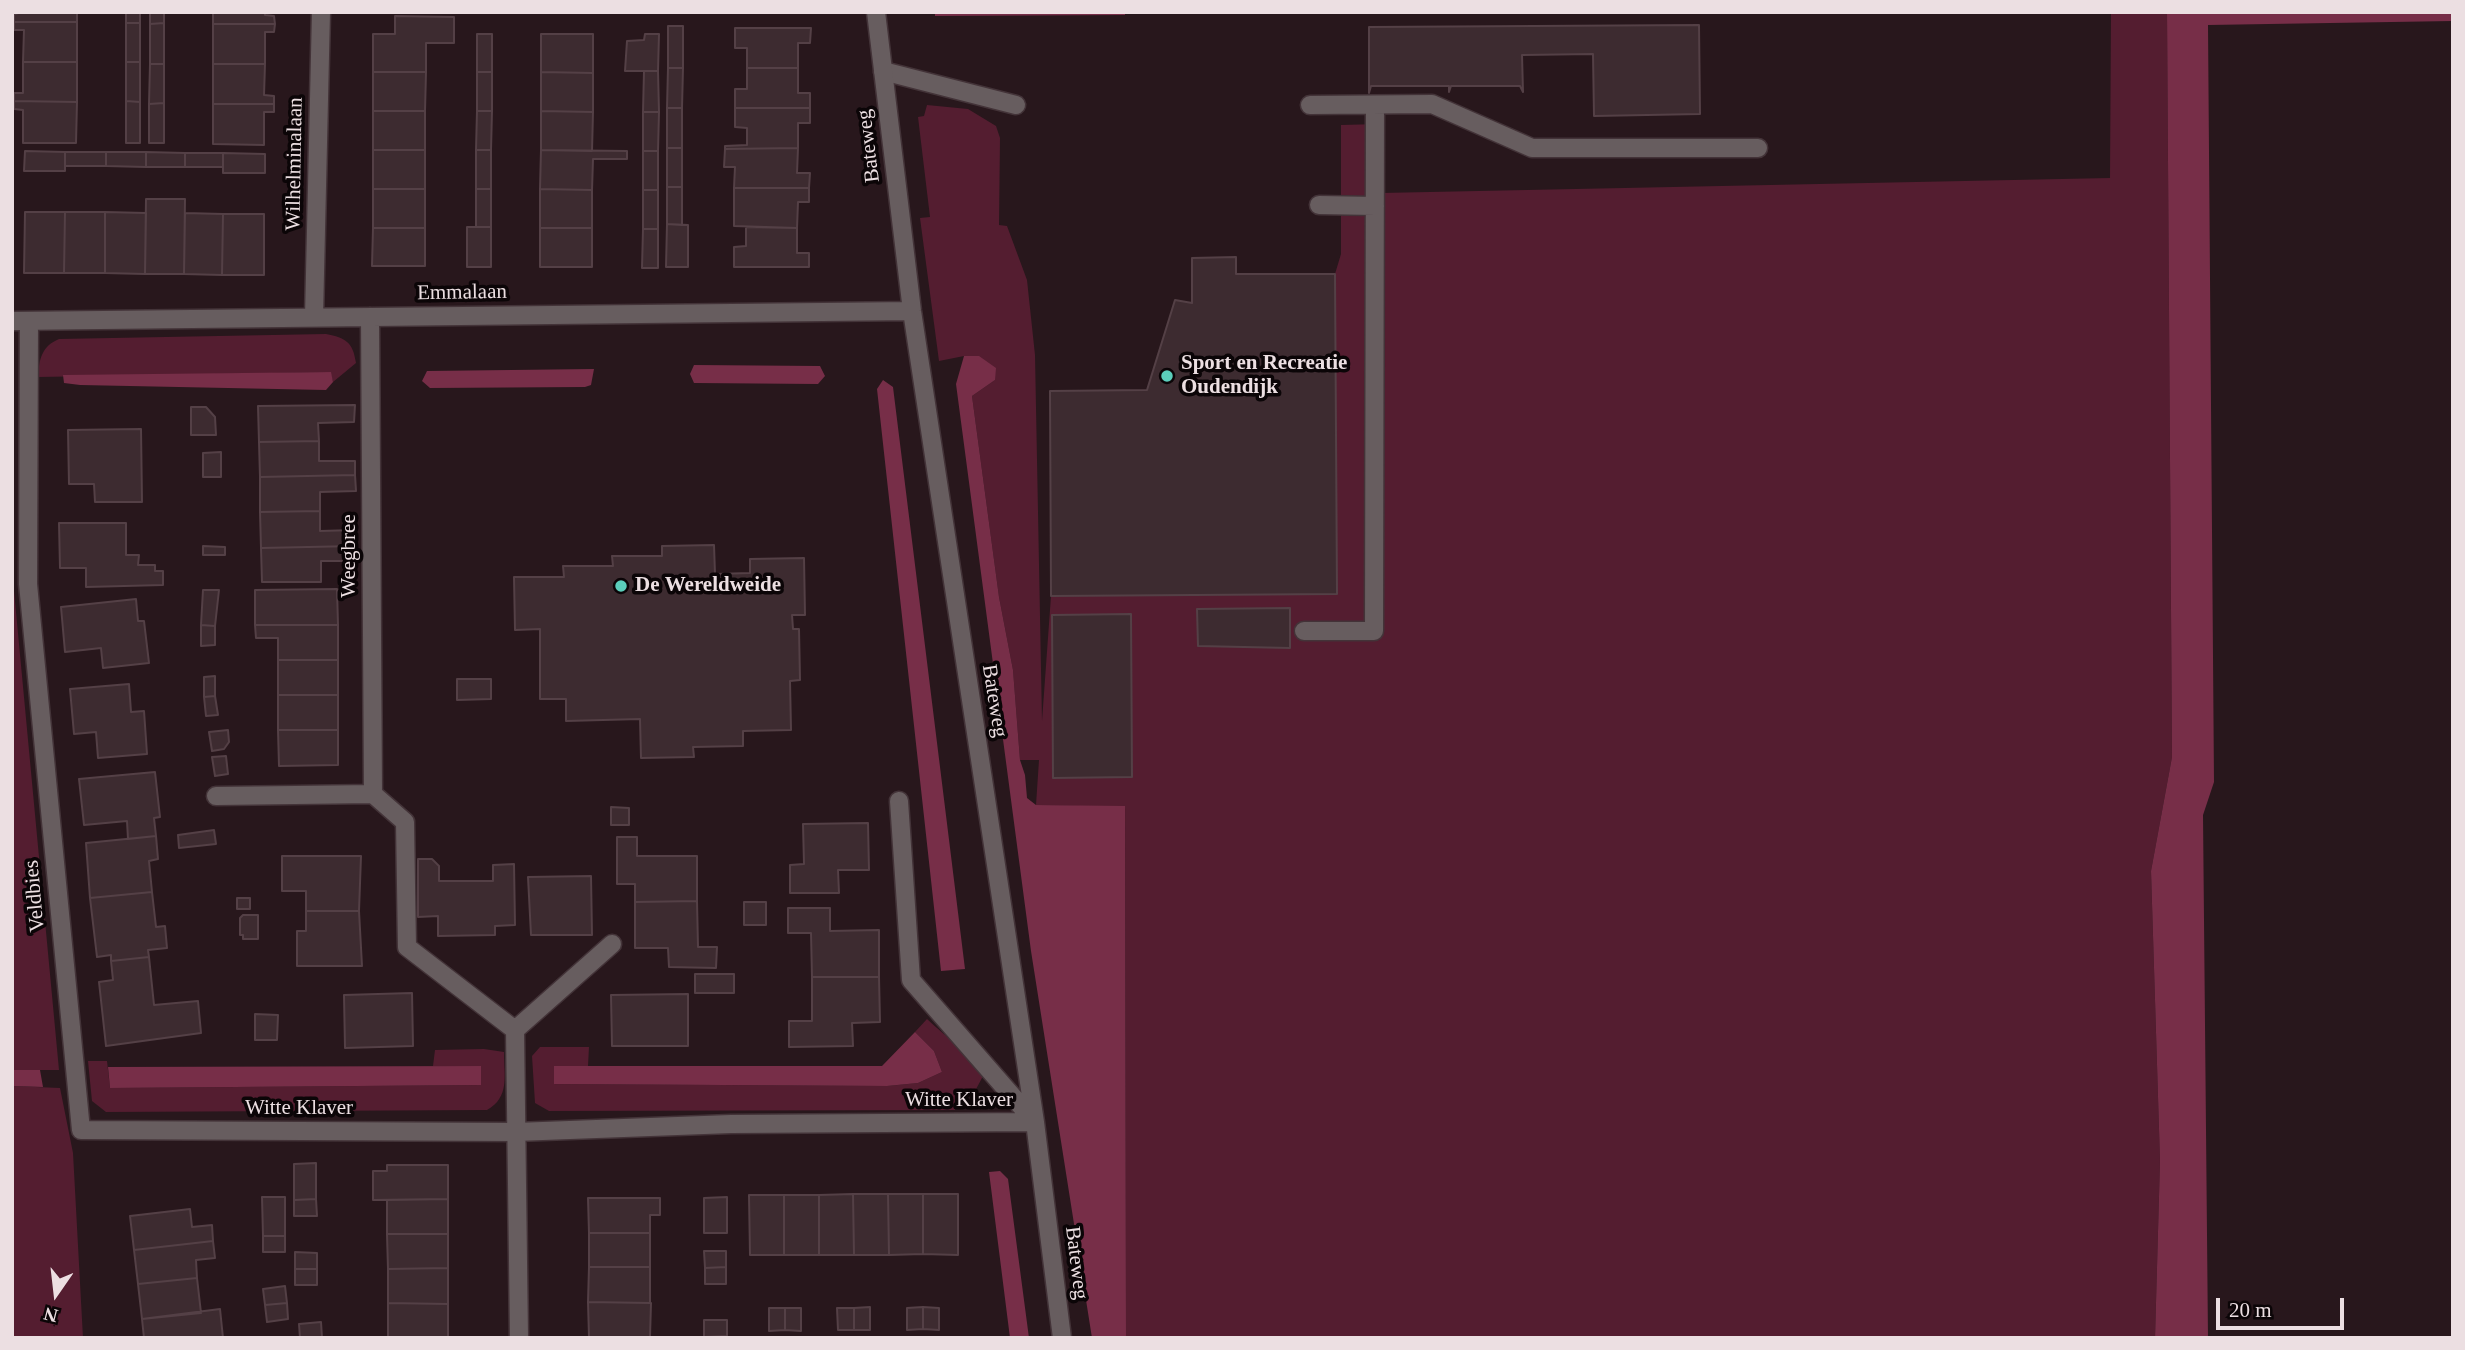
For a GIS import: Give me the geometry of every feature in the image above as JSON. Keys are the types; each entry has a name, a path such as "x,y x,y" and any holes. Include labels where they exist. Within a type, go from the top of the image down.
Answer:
{"street":[{"name":"Wilhelminalaan","path":"314,317 321,12"},
{"name":"Bateweg","path":"876,12 912,311 1035,1122 1062,1338"},
{"path":"883,71 1016,105"},
{"path":"1310,105 1432,104 1532,148 1758,148"},
{"path":"1304,631 1374,631 1375,105"},
{"path":"1319,205 1375,206"},
{"name":"Emmalaan","path":"21,321 912,311"},
{"name":"Weegbree","path":"370,317 373,794"},
{"name":"Veldbies","path":"21,321 28,584 81,1130"},
{"path":"216,796 373,794 405,822 407,947 514,1031"},
{"name":"Witte Klaver","path":"899,801 911,980 1035,1122"},
{"path":"519,1338 514,1031 612,944"},
{"name":"Witte Klaver","path":"81,1130 516,1132 731,1124 1035,1122"}],"shaded area":[{"path":"935,12 1125,12 1125,15 935,16"},
{"path":"2111,12 2167,12 2172,757 2151,871 2160,1161 2155,1338 1126,1338 1125,807 1036,805 1039,760 1020,760 1013,670 999,597 972,396 995,380 964,356 939,361 920,218 930,217 918,117 924,116 927,105 968,109 996,126 1000,138 999,225 1007,226 1027,280 1035,355 1042,721 1051,596 1337,594 1335,274 1341,254 1341,125 1380,124 1381,193 2110,178"},
{"path":"2167,12 2453,12 2453,21 2208,25 2214,782 2203,815 2208,1338 2155,1338 2160,1161 2151,871 2172,757"},
{"path":"326,334 347,342 353,350 356,363 333,382 330,372 38,377 43,354 49,345 59,339"},
{"path":"964,356 979,356 996,368 995,380 972,396 999,597 1013,670 1020,760 1025,775 1027,798 1036,805 1125,806 1126,1338 1092,1338 1031,951 956,384"},
{"path":"694,365 820,366 825,376 818,384 694,383 690,374"},
{"path":"594,369 591,385 585,387 430,388 422,381 427,371"},
{"path":"331,372 333,382 326,390 80,385 64,383 63,375"},
{"path":"883,380 893,387 965,969 941,971 877,389"},
{"path":"12,517 13,580 59,1070 12,1070"},
{"path":"927,1019 965,1053 983,1076 974,1093 957,1098 955,1110 549,1111 535,1103 532,1056 540,1047 589,1047 588,1066 554,1066 554,1084 887,1086 918,1083 942,1072 934,1051 915,1032"},
{"path":"915,1032 934,1051 942,1072 918,1083 887,1086 554,1084 554,1066 882,1066"},
{"path":"484,1049 504,1052 505,1077 502,1092 494,1105 487,1110 106,1112 92,1101 88,1061 107,1061 110,1088 481,1085 481,1066 433,1066 435,1050"},
{"path":"481,1066 481,1085 110,1088 108,1067"},
{"path":"12,1070 40,1070 43,1087 12,1086"},
{"path":"12,1086 60,1088 73,1153 83,1338 12,1338"},
{"path":"1000,1171 1008,1179 1029,1338 1010,1338 989,1172"}],"building":[{"path":"77,12 77,22 14,22 14,14"},
{"path":"126,12 140,12 140,23 126,23"},
{"path":"150,12 164,12 164,23 150,24"},
{"path":"213,12 265,12 265,15 274,16 275,24 213,24"},
{"path":"395,16 454,17 454,43 426,43 426,72 373,72 373,34 395,34"},
{"path":"14,22 77,22 77,62 23,62 24,30 14,30"},
{"path":"126,23 140,23 140,62 126,62"},
{"path":"164,23 164,64 150,64 150,24"},
{"path":"213,24 275,24 274,32 265,32 265,64 213,64"},
{"path":"1699,25 1700,114 1594,116 1593,54 1522,55 1523,92 1520,86 1451,86 1449,92 1449,86 1371,86 1369,93 1369,27"},
{"path":"668,26 683,26 683,68 668,68"},
{"path":"735,28 811,28 810,43 798,43 798,68 747,68 747,48 735,48"},
{"path":"477,34 492,34 492,72 477,72"},
{"path":"541,34 593,34 593,73 541,72"},
{"path":"645,34 659,34 658,71 625,71 627,41 644,40"},
{"path":"23,62 77,62 77,102 14,101 14,93 23,93"},
{"path":"126,62 140,62 140,102 126,101"},
{"path":"150,64 164,64 164,103 149,104"},
{"path":"213,64 265,64 264,95 274,96 274,104 213,104"},
{"path":"668,68 683,68 682,108 667,108"},
{"path":"747,68 798,68 798,93 810,93 810,108 735,108 735,89 747,89"},
{"path":"644,71 658,71 659,112 643,112"},
{"path":"373,72 426,72 425,111 373,111"},
{"path":"477,72 492,72 492,111 477,111"},
{"path":"541,72 593,73 593,112 541,111"},
{"path":"14,101 77,102 76,143 23,143 23,110 14,109"},
{"path":"126,101 140,102 140,143 126,143"},
{"path":"164,103 164,143 149,143 149,104"},
{"path":"213,104 274,104 274,112 264,112 264,145 213,144"},
{"path":"667,108 682,108 682,148 667,148"},
{"path":"735,108 810,108 810,123 798,123 798,148 725,149 725,146 747,145 747,128 735,127"},
{"path":"373,111 425,111 425,150 373,150"},
{"path":"477,111 492,111 491,150 476,150"},
{"path":"541,111 593,112 592,151 541,150"},
{"path":"643,112 659,112 658,151 643,151"},
{"path":"667,148 682,148 682,187 667,187"},
{"path":"798,148 797,173 810,173 809,188 734,188 735,167 724,167 725,149"},
{"path":"373,150 425,150 425,189 373,189"},
{"path":"476,150 491,150 491,189 476,189"},
{"path":"541,150 627,151 627,159 593,159 592,190 540,189"},
{"path":"25,151 65,152 65,171 24,171"},
{"path":"643,151 658,151 658,190 643,190"},
{"path":"65,152 106,152 106,166 65,166"},
{"path":"106,152 146,152 146,167 106,166"},
{"path":"146,152 185,153 185,167 146,167"},
{"path":"185,153 223,153 223,167 185,167"},
{"path":"223,153 265,154 265,173 223,173"},
{"path":"667,187 682,187 682,225 667,224"},
{"path":"734,188 809,188 809,202 798,202 797,228 734,226"},
{"path":"373,189 425,189 425,228 373,228"},
{"path":"476,189 491,189 491,227 476,227"},
{"path":"540,189 592,190 592,228 540,228"},
{"path":"643,190 658,190 658,229 643,229"},
{"path":"146,199 185,199 184,274 145,274"},
{"path":"25,212 65,212 64,273 24,273"},
{"path":"65,212 105,212 105,273 64,273"},
{"path":"105,212 146,213 145,274 105,273"},
{"path":"185,213 223,214 222,275 184,274"},
{"path":"223,214 264,214 264,275 222,275"},
{"path":"667,224 688,225 688,267 666,267"},
{"path":"467,227 491,227 491,267 467,267"},
{"path":"746,227 797,228 797,253 809,253 809,267 734,267 734,247 746,246"},
{"path":"373,228 425,228 425,266 372,266"},
{"path":"540,228 592,228 592,267 540,267"},
{"path":"643,229 658,229 658,268 642,268"},
{"path":"1236,257 1236,274 1335,274 1337,594 1051,596 1050,391 1147,390 1175,300 1192,303 1192,258"},
{"path":"355,405 354,422 318,423 319,441 259,442 258,406"},
{"path":"191,407 206,407 215,417 216,435 191,435"},
{"path":"141,429 142,502 95,502 94,484 69,484 68,430"},
{"path":"319,441 319,461 355,461 355,475 260,477 259,442"},
{"path":"221,452 221,477 203,477 203,453"},
{"path":"355,475 356,491 320,492 320,511 260,512 260,477"},
{"path":"320,511 320,531 355,530 355,546 261,548 260,512"},
{"path":"59,523 126,523 126,555 139,555 138,565 155,565 155,571 163,571 163,585 86,587 86,568 60,568"},
{"path":"714,545 715,574 750,573 750,559 804,558 805,615 792,615 793,629 799,629 800,680 790,681 791,730 743,731 743,746 693,747 694,757 641,758 640,719 566,721 566,699 540,699 540,629 515,630 514,577 564,577 563,566 613,566 612,556 662,556 662,546"},
{"path":"203,546 225,547 225,555 203,555"},
{"path":"355,546 355,561 321,561 321,582 262,582 261,548"},
{"path":"337,589 338,625 255,625 255,590"},
{"path":"203,590 219,590 215,626 201,625"},
{"path":"136,599 138,621 144,621 149,663 103,668 101,648 65,652 61,607"},
{"path":"1290,608 1290,648 1198,646 1197,609"},
{"path":"1131,614 1132,777 1053,778 1052,615"},
{"path":"201,625 215,626 215,645 201,646"},
{"path":"255,625 338,625 338,660 278,660 278,638 256,638"},
{"path":"278,660 338,660 338,695 278,695"},
{"path":"215,676 215,696 204,697 204,677"},
{"path":"457,679 491,679 491,699 457,700"},
{"path":"129,684 131,712 144,711 147,754 98,758 96,732 74,734 70,689"},
{"path":"278,695 338,695 338,730 278,730"},
{"path":"215,696 218,715 206,716 204,697"},
{"path":"228,730 229,742 224,749 212,751 209,732"},
{"path":"278,730 338,730 338,765 279,766"},
{"path":"226,756 228,774 215,776 212,757"},
{"path":"155,772 160,817 154,818 156,836 128,839 127,821 84,825 79,779"},
{"path":"611,807 629,808 629,825 611,825"},
{"path":"868,823 869,870 838,870 839,893 790,893 790,865 804,864 803,824"},
{"path":"214,830 216,844 179,848 178,835"},
{"path":"156,836 158,859 149,861 152,892 90,898 86,843"},
{"path":"617,837 637,837 637,856 697,856 697,901 635,902 635,884 617,884"},
{"path":"282,856 361,856 359,911 306,911 306,891 282,891"},
{"path":"418,859 432,859 439,866 439,881 493,881 493,865 514,864 515,925 495,926 495,935 438,936 438,916 418,917"},
{"path":"591,876 592,935 531,935 528,877"},
{"path":"152,892 156,927 165,926 167,948 148,950 149,957 111,961 111,955 97,957 90,898"},
{"path":"237,898 250,898 250,909 237,909"},
{"path":"697,901 698,947 717,947 716,968 669,967 668,948 635,948 635,902"},
{"path":"744,902 766,902 766,925 744,925"},
{"path":"788,908 830,908 830,931 879,930 879,977 812,977 811,933 788,933"},
{"path":"306,911 359,911 362,966 297,966 297,931 306,931"},
{"path":"243,915 258,915 258,939 243,939 243,935 240,935 240,918"},
{"path":"149,957 154,1005 198,1001 201,1033 106,1046 99,982 113,980 111,961"},
{"path":"695,974 734,974 734,993 695,993"},
{"path":"812,977 879,977 880,1022 852,1023 853,1046 789,1047 789,1021 812,1021"},
{"path":"412,993 413,1046 345,1048 344,995"},
{"path":"688,994 688,1046 612,1046 611,995"},
{"path":"255,1014 278,1015 277,1040 255,1040"},
{"path":"316,1163 316,1199 294,1200 294,1164"},
{"path":"387,1165 448,1165 448,1199 373,1200 373,1171 387,1171"},
{"path":"853,1194 854,1255 819,1255 819,1195"},
{"path":"853,1194 888,1194 889,1255 854,1255"},
{"path":"888,1194 923,1194 923,1254 889,1255"},
{"path":"923,1194 958,1194 958,1255 923,1254"},
{"path":"749,1195 784,1195 784,1255 750,1255"},
{"path":"784,1195 819,1195 819,1255 784,1255"},
{"path":"262,1197 285,1197 285,1236 263,1236"},
{"path":"727,1197 727,1233 704,1233 704,1198"},
{"path":"588,1198 660,1198 660,1215 650,1215 650,1233 589,1233"},
{"path":"316,1199 317,1216 294,1216 294,1200"},
{"path":"448,1199 448,1234 387,1234 387,1200"},
{"path":"190,1209 192,1227 212,1225 213,1241 134,1250 130,1216"},
{"path":"589,1233 650,1233 650,1267 589,1267"},
{"path":"387,1234 448,1234 448,1268 388,1269"},
{"path":"263,1236 285,1236 285,1252 263,1252"},
{"path":"213,1241 215,1258 196,1260 197,1278 138,1284 134,1250"},
{"path":"704,1251 726,1251 726,1267 705,1268"},
{"path":"295,1252 317,1253 317,1269 295,1269"},
{"path":"589,1267 650,1267 650,1303 588,1302"},
{"path":"726,1267 726,1284 705,1284 705,1268"},
{"path":"448,1268 448,1304 388,1303 388,1269"},
{"path":"295,1269 317,1269 317,1285 295,1285"},
{"path":"197,1278 201,1313 142,1319 138,1284"},
{"path":"285,1286 287,1303 265,1305 263,1289"},
{"path":"588,1302 651,1303 650,1337 589,1337"},
{"path":"287,1303 288,1319 267,1322 265,1305"},
{"path":"388,1303 448,1304 448,1338 388,1338"},
{"path":"870,1307 870,1330 854,1330 854,1308"},
{"path":"923,1307 939,1308 939,1330 923,1329"},
{"path":"923,1307 923,1329 907,1330 907,1308"},
{"path":"769,1308 785,1308 785,1330 769,1331"},
{"path":"785,1308 801,1308 801,1331 785,1330"},
{"path":"837,1308 854,1308 854,1330 838,1330"},
{"path":"220,1309 223,1338 144,1338 142,1319"},
{"path":"704,1320 727,1320 727,1336 704,1337"},
{"path":"321,1322 322,1338 300,1338 299,1324"}],"place":[{"name":"Sport en Recreatie Oudendijk","path":"1167,376"},
{"name":"De Wereldweide","path":"621,586"}]}
